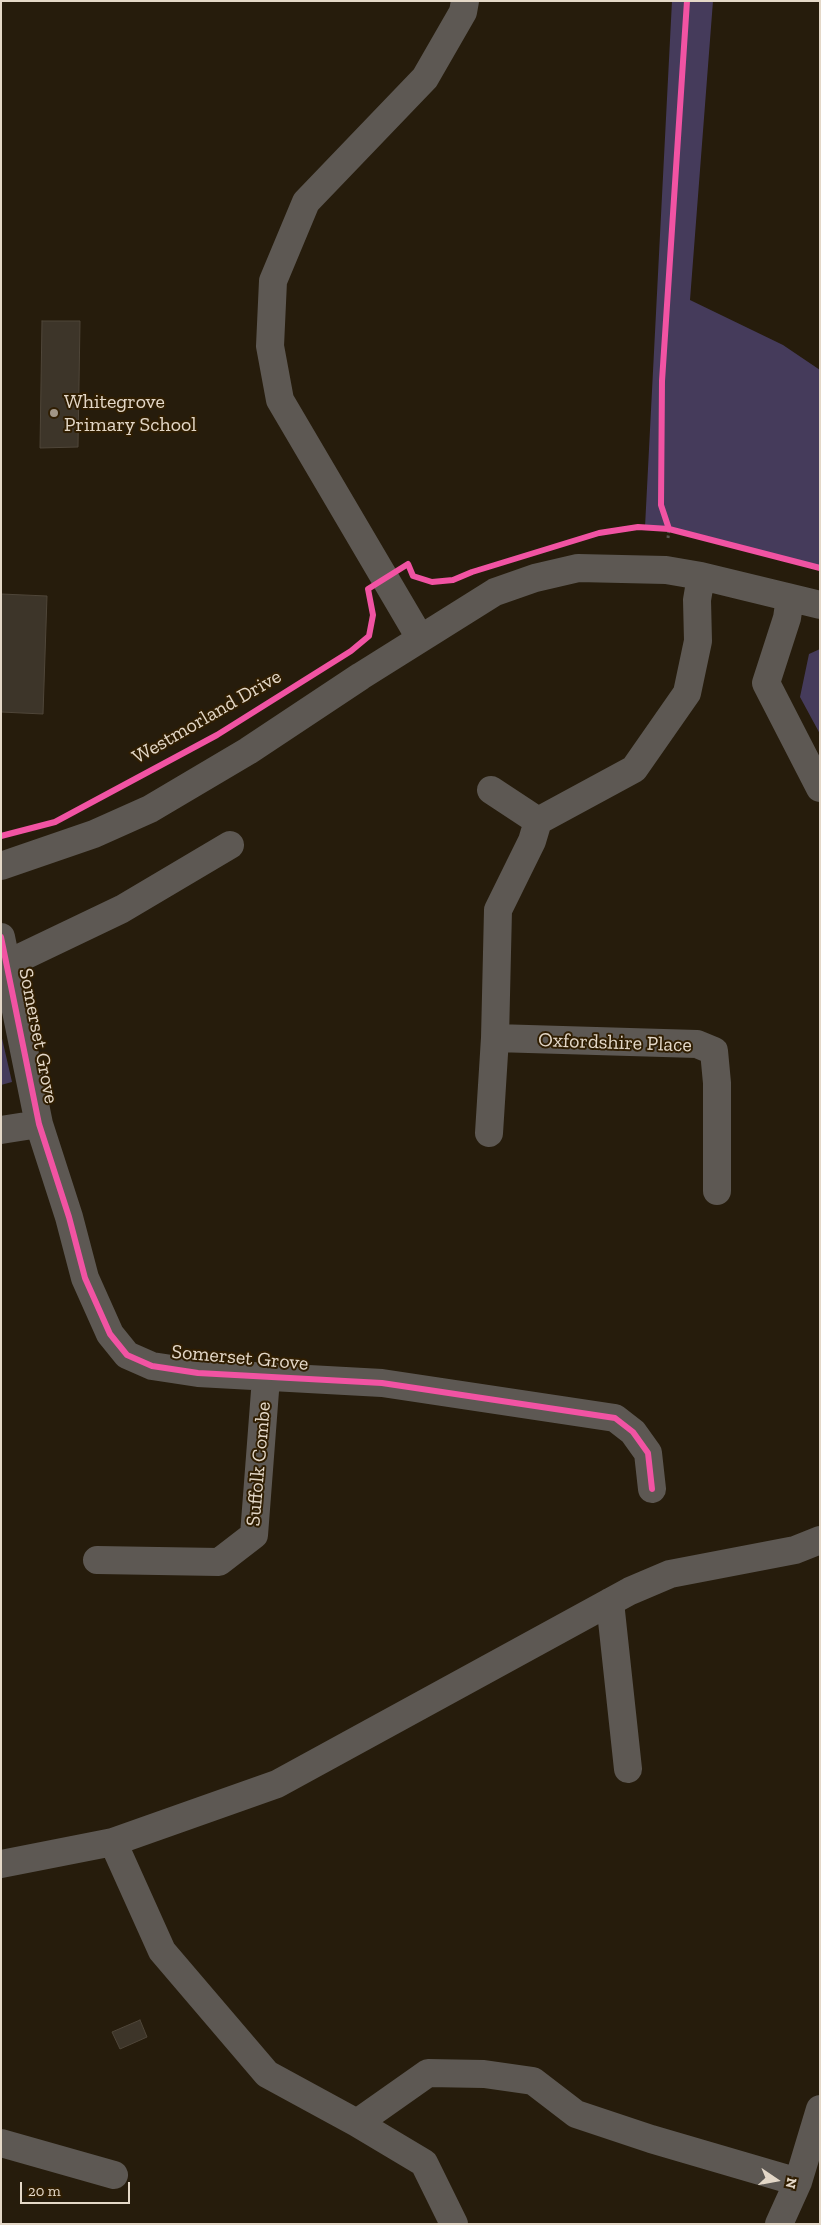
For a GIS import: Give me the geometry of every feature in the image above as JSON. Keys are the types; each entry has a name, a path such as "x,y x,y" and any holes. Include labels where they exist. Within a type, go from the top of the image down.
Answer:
{"street":[{"path":"420,638 280,400 270,346 273,281 306,202 425,78 463,12 465,1"},
{"path":"1,866 94,834 150,809 248,751 420,638 495,592 535,578 578,568 666,570 701,576 820,605"},
{"path":"489,1133 495,1038 498,910 532,840 538,821 634,769 687,693 698,641 697,600 701,576"},
{"path":"790,598 787,618 766,683 820,788"},
{"path":"491,790 538,821"},
{"path":"7,964 122,909 230,845"},
{"name":"Somerset Grove","path":"1,937 39,1124 69,1217 85,1278 110,1334 127,1355 152,1366 198,1373 382,1383 615,1418 633,1432 648,1453 652,1489"},
{"name":"Oxfordshire Place","path":"495,1038 697,1044 714,1051 717,1083 717,1191"},
{"path":"1,1130 39,1124"},
{"name":"Suffolk Combe","path":"97,1560 219,1562 254,1535 266,1378"},
{"path":"1,1864 113,1842 277,1784 610,1602 670,1574 795,1550 820,1540"},
{"path":"610,1602 628,1769"},
{"path":"113,1842 162,1951 267,2074 357,2123 424,2164 454,2224"},
{"path":"357,2123 428,2073 484,2074 533,2080 576,2114 651,2139 798,2182"},
{"path":"779,2224 798,2182 820,2109"},
{"path":"1,2143 114,2175"}],"path":[{"path":"666,521 668,529"},
{"path":"661,528 677,531"}],"shaded area":[{"path":"672,1 713,1 690,300 783,345 820,370 820,568 669,529 645,527"},
{"path":"820,649 820,734 800,697 809,654"},
{"path":"1,1034 12,1082 1,1085"}],"building":[{"path":"42,321 80,321 78,447 40,448"},
{"path":"1,594 47,596 43,714 1,712"},
{"path":"140,2020 147,2037 120,2049 112,2032"}],"cycle path":[{"path":"669,529 661,505 662,381 687,1"},
{"name":"Westmorland Drive","path":"1,836 55,822 217,735 351,651 369,636 373,615 368,589 408,564 413,576 432,582 453,580 472,572 599,533 638,527 669,529 820,568"},
{"path":"1,937 39,1124 69,1217 85,1278 110,1334 127,1355 152,1366 198,1373 382,1383 615,1418 633,1432 648,1453 652,1489"}],"place":[{"name":"Whitegrove Primary School","path":"54,413"}]}
